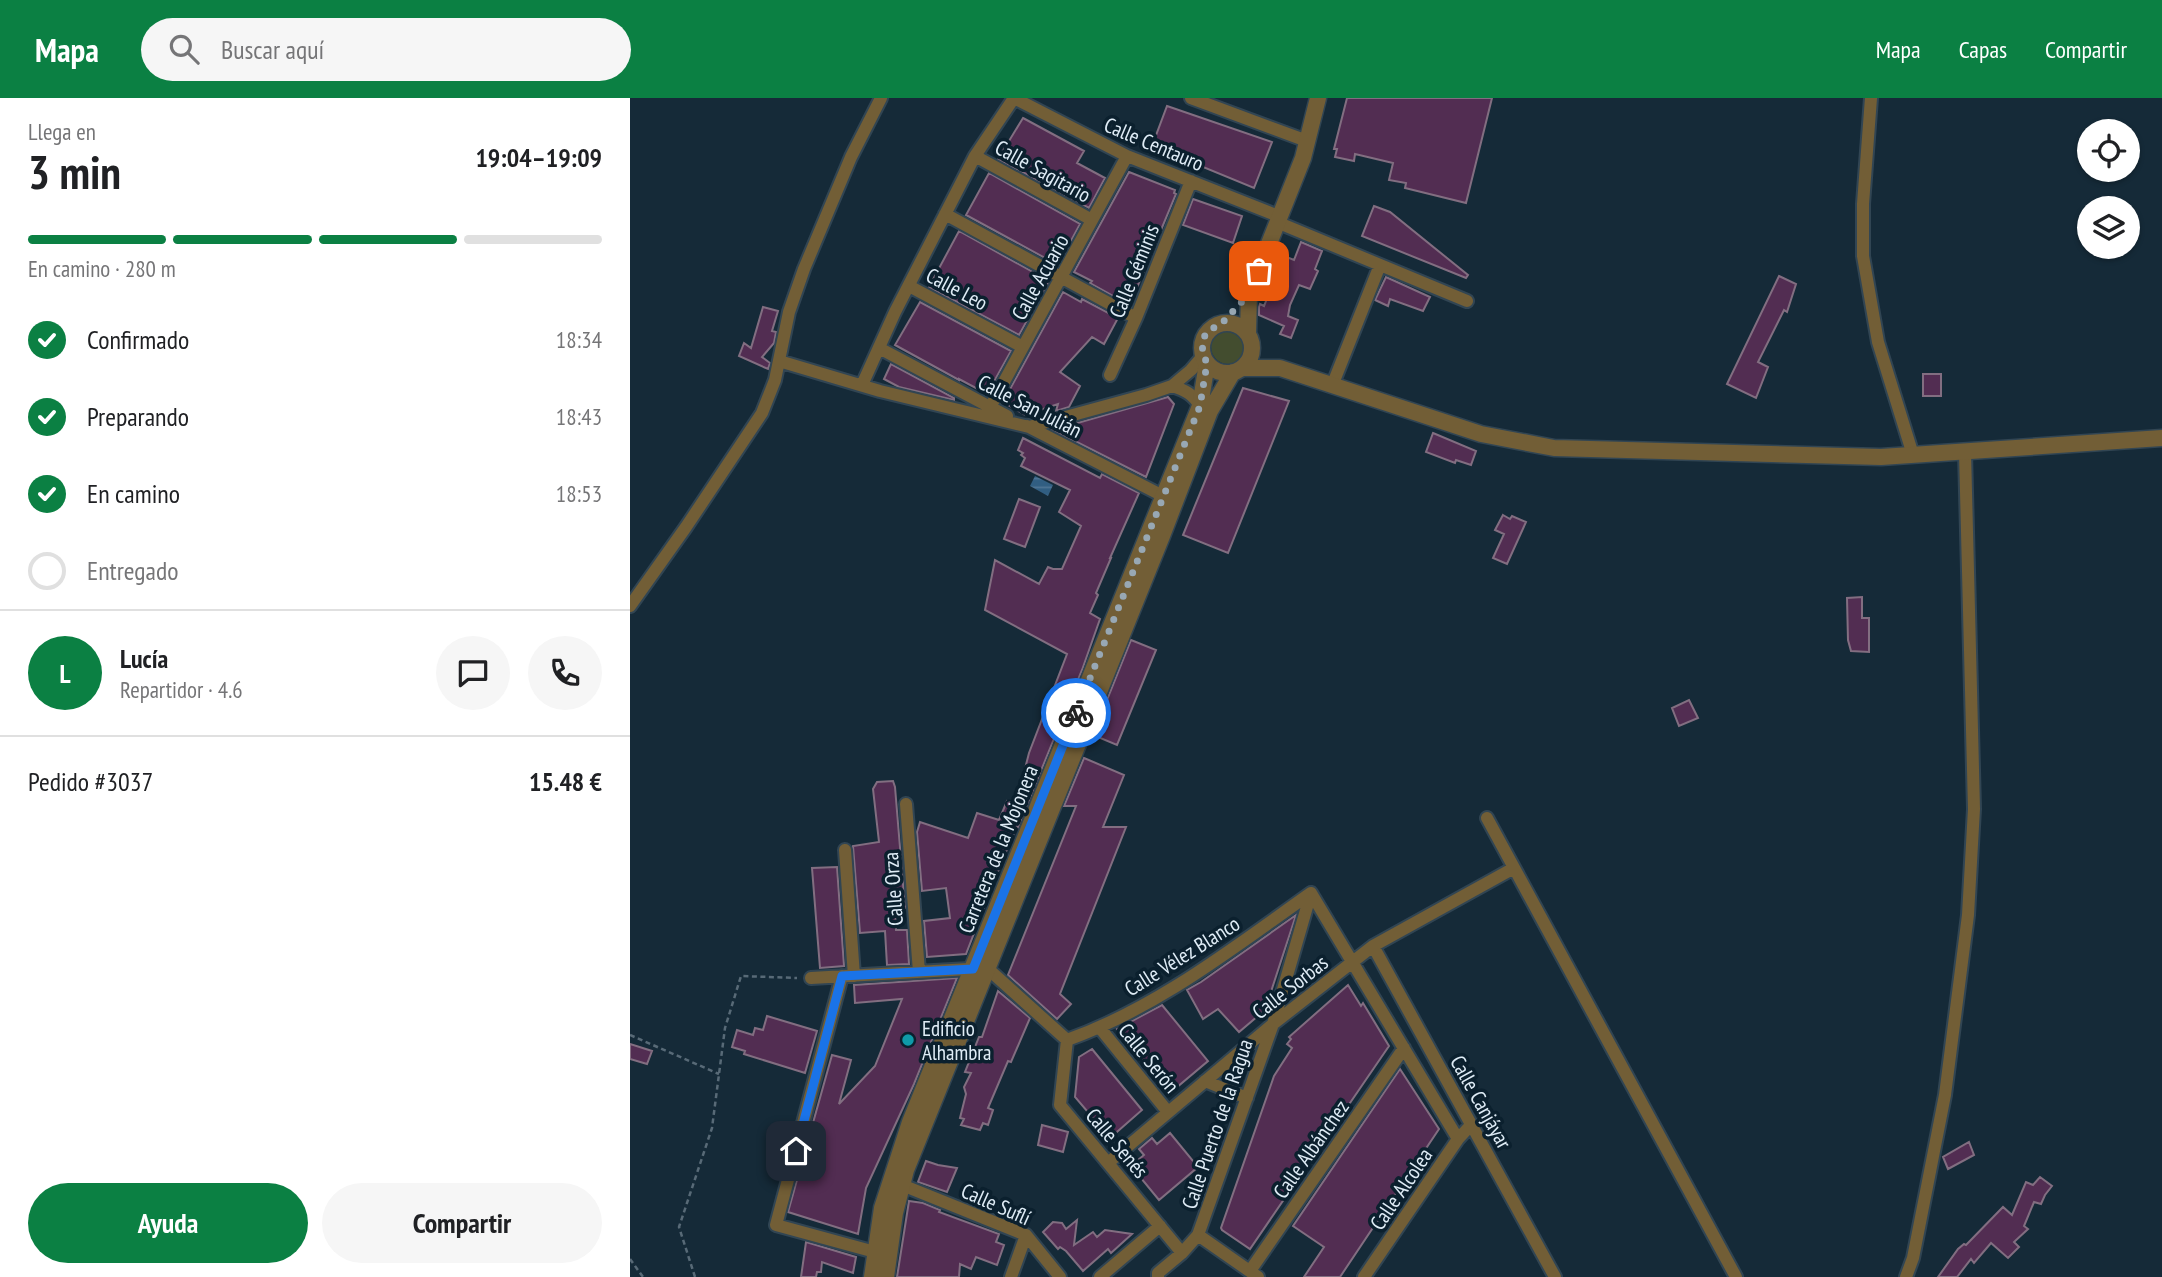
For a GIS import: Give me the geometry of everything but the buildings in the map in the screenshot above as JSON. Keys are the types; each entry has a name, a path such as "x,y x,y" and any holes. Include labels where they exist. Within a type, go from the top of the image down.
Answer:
{"street":[{"path":"630,606 762,412 772,388 789,312 804,269 851,157 881,98"},
{"path":"862,385 975,156 1014,98"},
{"name":"Calle Centauro","path":"1014,98 1127,156 1191,181 1467,301"},
{"path":"1191,98 1307,141"},
{"path":"1318,98 1307,141 1280,220 1249,294 1222,323 1208,331 1204,337 1202,345 1205,359 1221,372 1280,368 1481,434 1554,448 1881,457 2162,438"},
{"path":"1871,98 1863,204 1863,256 1878,342 1913,455"},
{"name":"Calle Sagitario","path":"975,156 1092,220"},
{"name":"Calle Acuario","path":"988,412 1127,156"},
{"name":"Calle Géminis","path":"1110,375 1191,181"},
{"path":"945,214 1136,318"},
{"path":"1332,386 1380,265"},
{"name":"Calle Leo","path":"909,286 1023,347"},
{"path":"1238,370 1251,355 1249,294"},
{"path":"1222,323 1236,324 1280,368"},
{"name":"Calle San Julián","path":"879,348 988,412 1029,427 1163,496"},
{"path":"1029,427 1172,386 1205,359"},
{"name":"Carretera de la Mojonera","path":"886,1277 895,1213 906,1170 980,968 1200,406 1205,359"},
{"path":"779,360 862,385 988,412"},
{"name":"Carretera de la Mojonera","path":"872,1277 882,1208 910,1122 980,968 1210,411 1238,370"},
{"path":"1172,386 1194,396 1200,406"},
{"path":"1906,1277 1913,1258 1945,1095 1968,915 1974,809 1965,452"},
{"name":"Calle Orza","path":"906,804 919,972"},
{"path":"1487,818 1730,1275"},
{"path":"845,850 848,976 776,1225 876,1252"},
{"name":"Calle Sorbas","path":"1108,1163 1273,1024 1373,946 1514,868"},
{"name":"Calle Canjáyar","path":"1311,893 1458,1139"},
{"name":"Calle Puerto de la Ragua","path":"1158,1275 1198,1235 1273,1024 1311,893"},
{"name":"Calle Vélez Blanco","path":"1067,1040 1100,1028 1191,978 1311,893"},
{"name":"Calle Canjáyar","path":"1373,946 1555,1277"},
{"path":"811,978 980,968 1067,1040"},
{"name":"Calle Serón","path":"1100,1028 1168,1112"},
{"name":"Calle Senés","path":"1067,1040 1060,1105 1182,1253"},
{"name":"Calle Albánchez","path":"1254,1274 1404,1048"},
{"path":"1205,1081 1247,1098"},
{"name":"Calle Alcolea","path":"1364,1277 1458,1139 1471,1125"},
{"name":"Calle Suflí","path":"902,1185 1026,1235 1060,1277"},
{"path":"1100,1277 1160,1226"},
{"path":"1011,1277 1026,1235"},
{"path":"1198,1235 1254,1274"}],"path":[{"path":"695,1277 679,1227 712,1128 725,1028 741,976 811,978"},
{"path":"630,1035 719,1074"},
{"path":"630,1259 643,1277"}],"green space":[{"path":"1228,330 1240,335 1245,347 1240,359 1228,364 1216,359 1211,347 1216,335"}],"water":[{"path":"1035,476 1053,485 1048,496 1030,486"}],"way so far":[{"path":"1076,713 1200,406 1207,363 1202,352 1204,337 1214,326 1222,323 1249,294 1259,271"}],"place":[{"name":"Edificio Alhambra","path":"908,1040"}],"route":[{"path":"796,1151 842,976 973,969 1076,713"}]}
